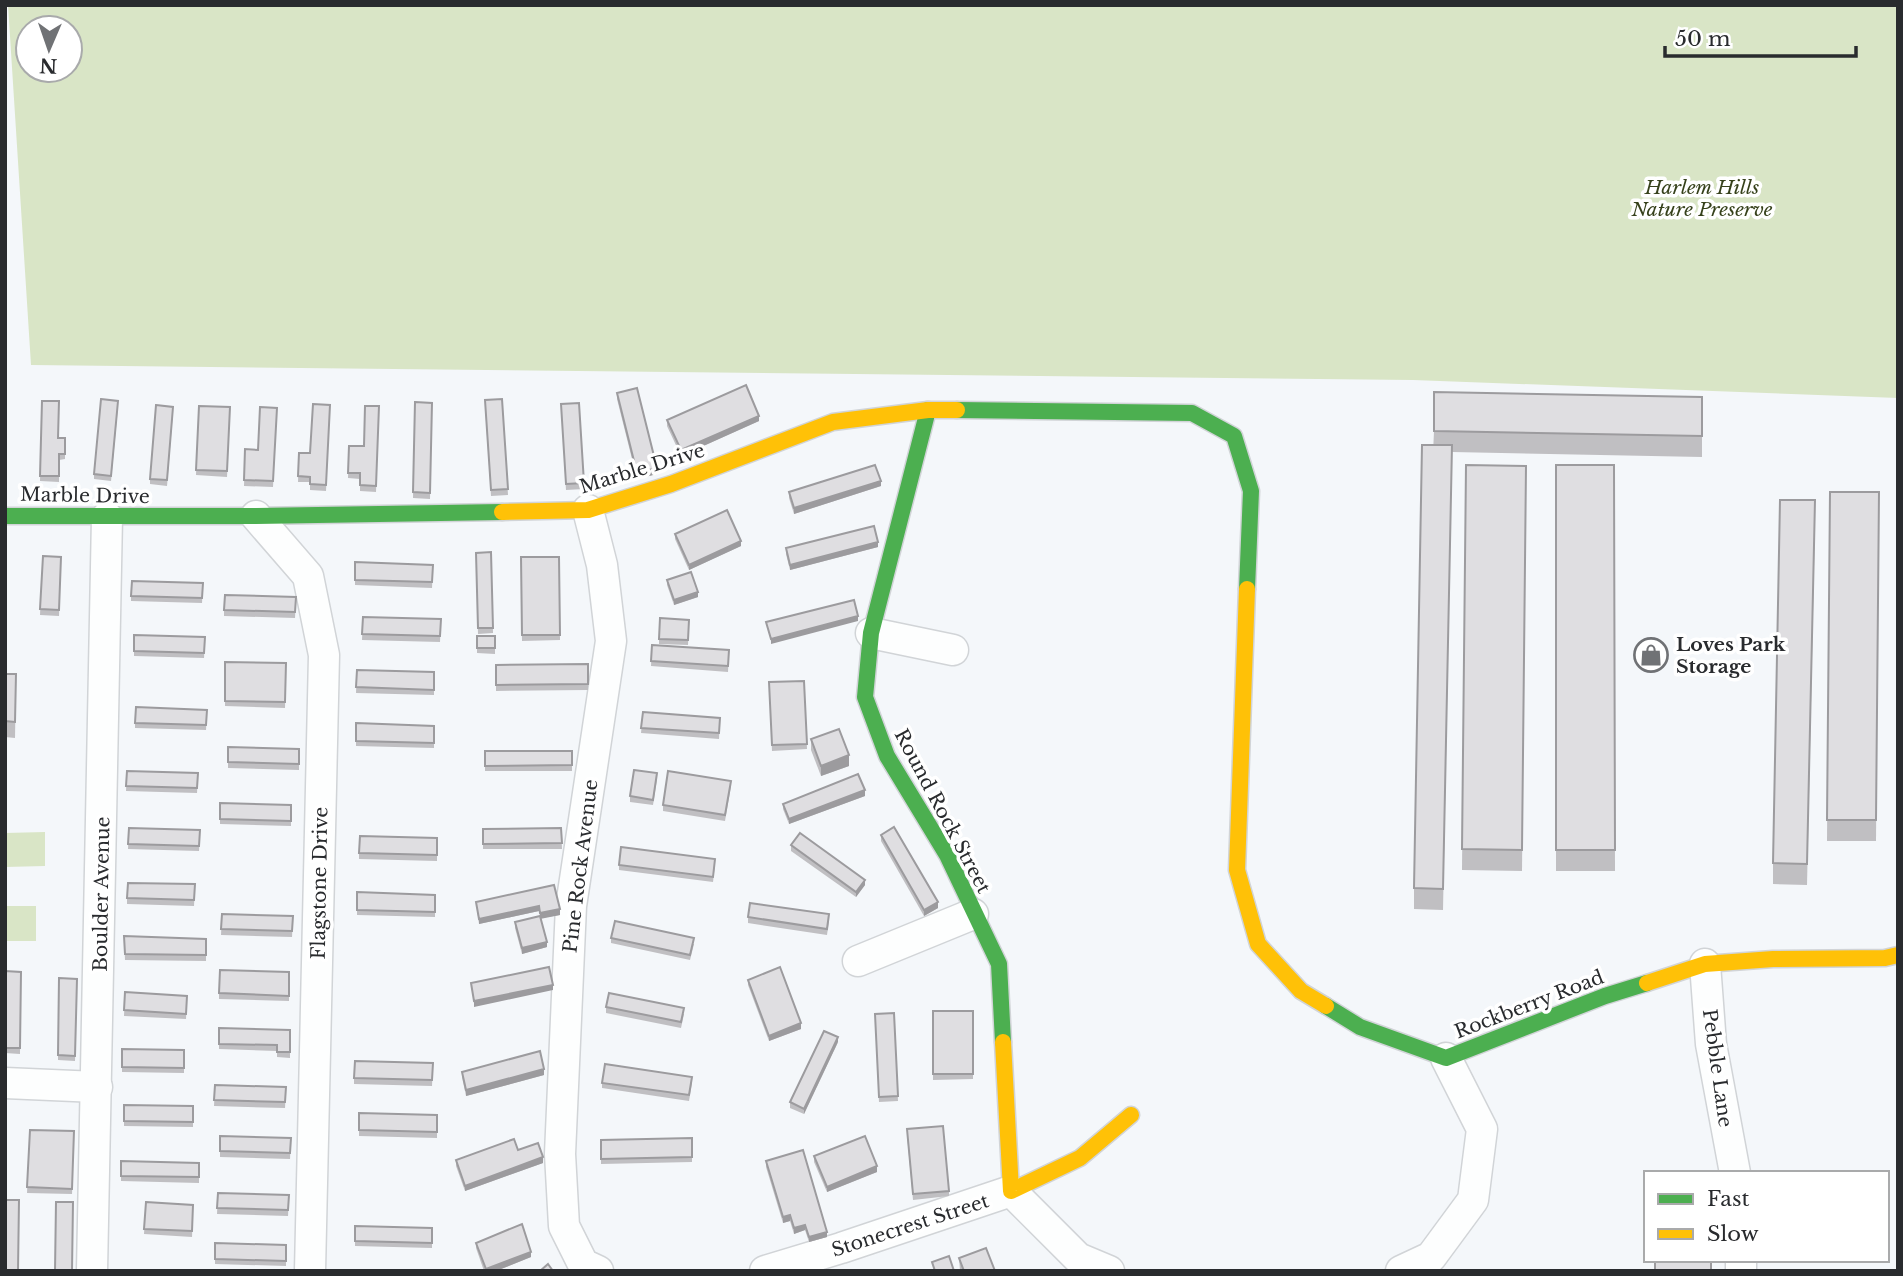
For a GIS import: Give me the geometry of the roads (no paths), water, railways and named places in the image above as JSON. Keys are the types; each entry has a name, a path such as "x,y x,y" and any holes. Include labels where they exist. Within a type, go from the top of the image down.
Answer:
{"street":[{"name":"Marble Drive","path":"5,516 256,516 588,510 671,484 833,422 928,410 1192,413 1234,436"},
{"name":"Round Rock Street","path":"928,410 871,633 865,697 887,756 947,855 999,964 1011,1191"},
{"name":"Rockberry Road","path":"1234,436 1251,491 1237,870 1258,944 1301,991 1360,1027 1446,1058 1605,996 1705,964 1885,958 1898,955"},
{"name":"Pine Rock Avenue","path":"588,510 602,565 611,641 571,906 559,1154 564,1226 590,1267"},
{"name":"Flagstone Drive","path":"256,516 309,576 324,655 310,1271"},
{"name":"Boulder Avenue","path":"92,1271 107,517"},
{"path":"871,633 953,650"},
{"path":"858,961 973,914"},
{"name":"Pebble Lane","path":"1705,964 1711,1044 1735,1171"},
{"path":"1401,1271 1431,1256 1473,1200 1482,1129 1446,1058"},
{"path":"5,1083 97,1087"},
{"path":"1011,1191 1080,1158 1131,1115"},
{"name":"Stonecrest Street","path":"765,1271 1011,1191 1078,1258 1109,1271"}],"place":[{"name":"Loves Park Storage","path":"1651,655"}],"park label":[{"name":"Harlem Hills Nature Preserve","path":"1702,198"}]}
